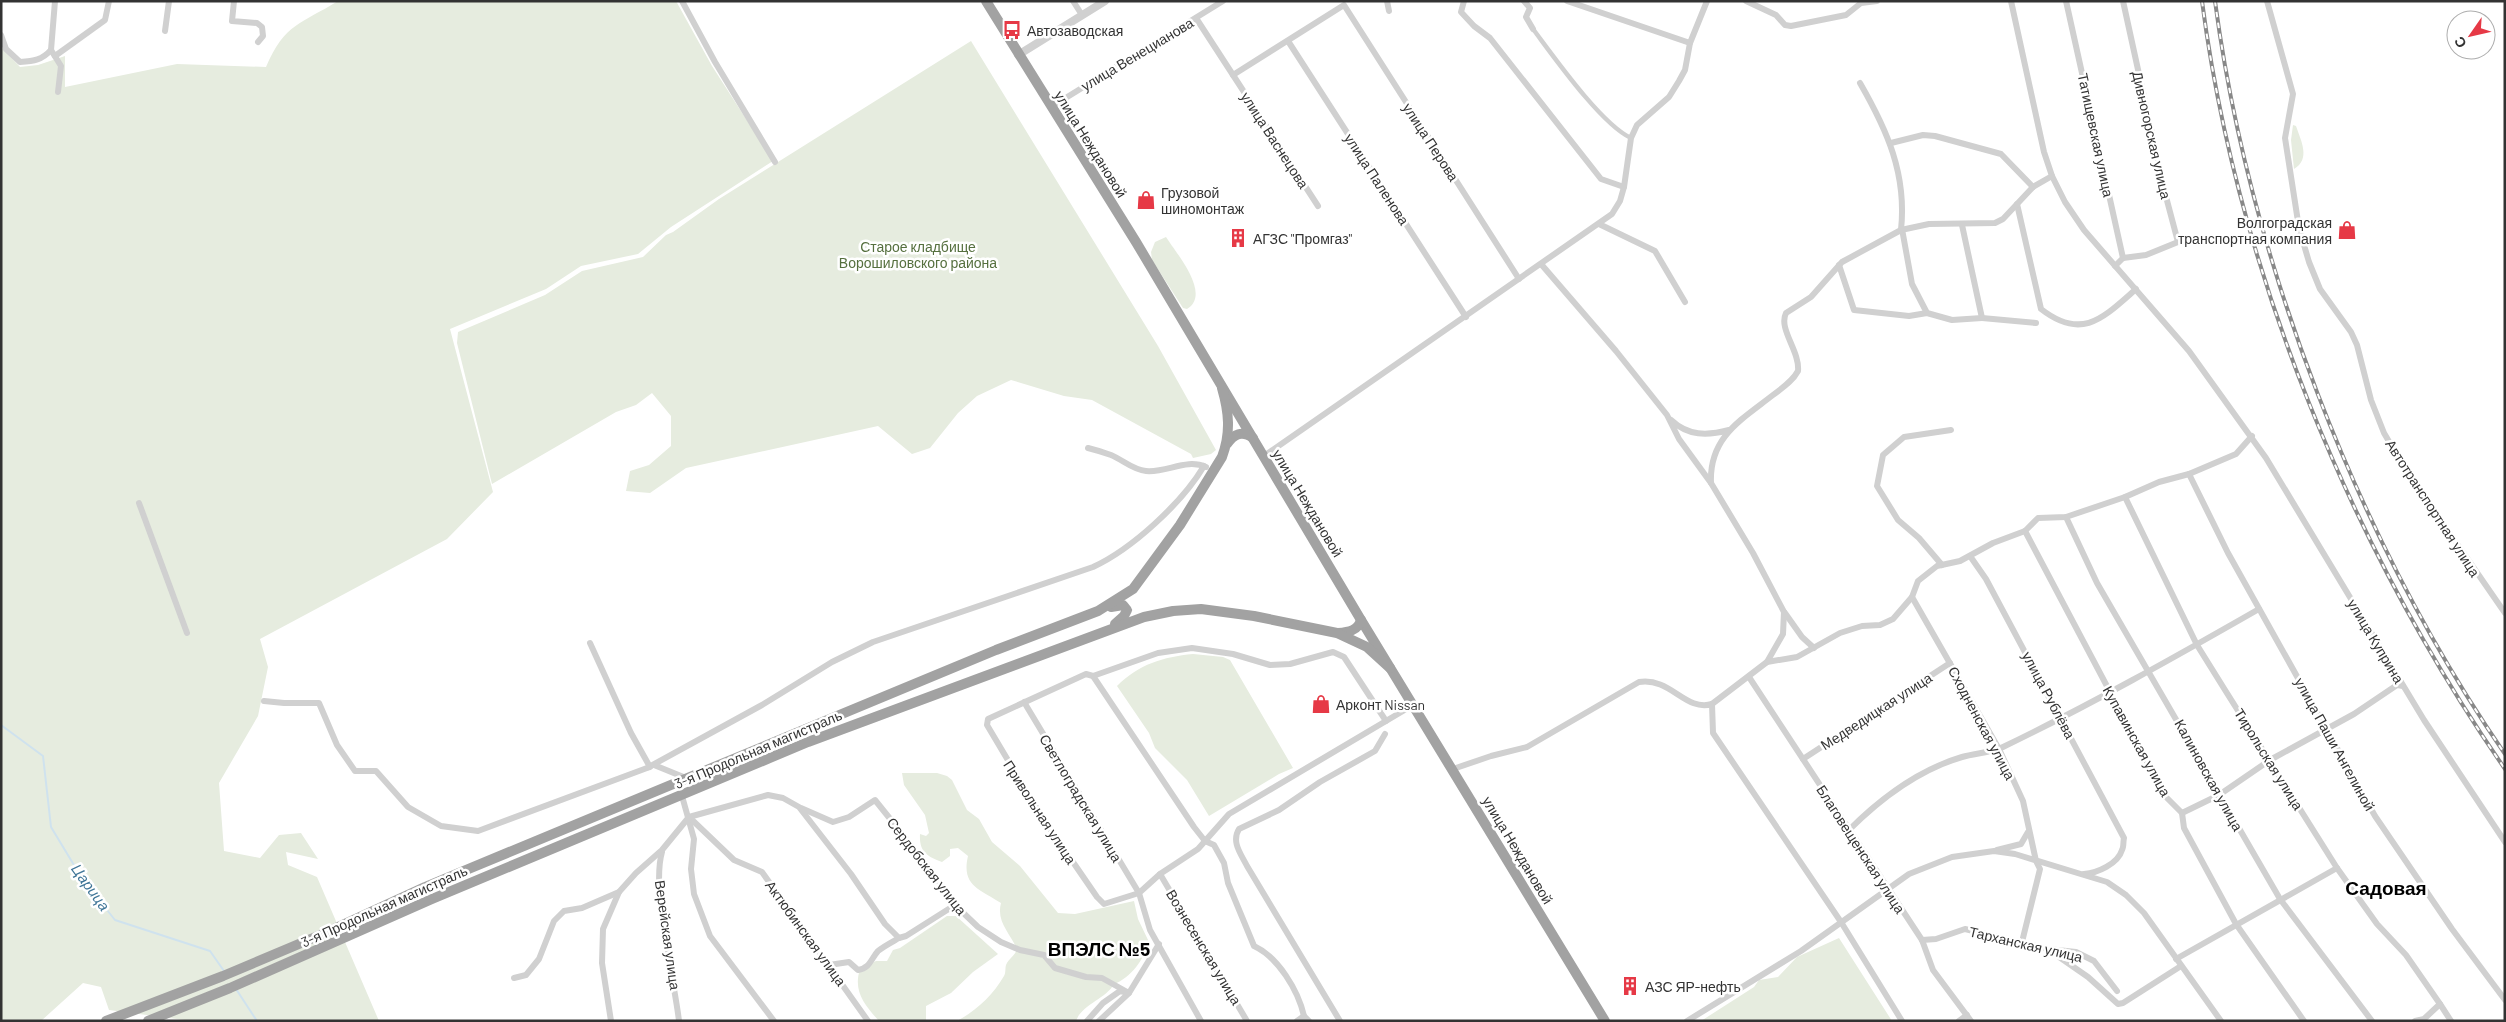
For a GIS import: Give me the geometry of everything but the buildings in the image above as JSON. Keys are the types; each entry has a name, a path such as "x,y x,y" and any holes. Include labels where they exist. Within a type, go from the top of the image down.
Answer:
{"highway":[{"name":"улица Неждановой","path":"986,1 1136,242 1361,620 1605,1021"},
{"path":"1222,388 1229,420 1227,445"},
{"path":"1227,445 1233,437 1240,433 1248,434 1253,438"},
{"name":"3-я Продольная магистраль","path":"106,1021 324,933 425,886 686,778 996,650 1098,611 1133,589 1180,525 1214,472 1227,445"},
{"path":"1133,589 1128,599 1130,608 1144,617"},
{"path":"1098,611 1117,605 1126,607 1124,616 1106,630"},
{"name":"3-я Продольная магистраль","path":"148,1021 230,988 432,899 808,742 1144,617 1173,611 1201,609 1254,616 1337,633 1367,647 1390,668"},
{"path":"1337,633 1352,630 1358,626 1361,620"}],"street":[{"path":"55,1 53,53 61,66 58,92"},
{"path":"1,34 6,49 20,62 33,61 53,53 104,20 109,1"},
{"path":"165,31 169,1"},
{"path":"234,1 232,21 257,23 262,27 263,36 258,42"},
{"path":"682,1 715,62 775,162"},
{"path":"1073,1 1082,15"},
{"path":"1018,55 1104,1"},
{"name":"улица Венецианова","path":"1051,107 1223,1"},
{"path":"1387,1 1389,11"},
{"path":"1464,1 1461,12 1474,26 1490,38 1601,179 1624,187"},
{"path":"1524,1 1530,8 1526,17 1559,64 1596,108 1623,134 1631,138"},
{"path":"1568,1 1690,44"},
{"path":"1264,456 1612,214 1620,201 1624,187 1631,138 1637,125 1669,97 1685,70 1690,44 1707,1"},
{"path":"1746,1 1776,15 1785,25 1791,26 1846,15 1861,3 1877,1"},
{"name":"улица Куприна","path":"2011,1 2033,107 2052,176 2065,202 2084,230 2189,351 2252,436 2403,686 2505,842"},
{"name":"Татищевская улица","path":"2066,1 2123,258"},
{"name":"Дивногорская улица","path":"2123,1 2165,193 2178,242 2146,255 2123,258"},
{"name":"Автотранспортная улица","path":"2267,1 2293,94 2285,138 2299,228 2309,262 2320,289 2351,332 2357,345 2371,400 2384,433 2404,467 2505,613"},
{"name":"улица Перова","path":"1288,41 1344,6 1519,280"},
{"name":"улица Васнецова","path":"1196,18 1318,206"},
{"path":"1233,75 1288,41"},
{"name":"улица Паленова","path":"1288,41 1466,317"},
{"path":"1860,83 1882,121 1891,143 1901,200 1901,230 1912,284 1927,313"},
{"path":"1891,143 1923,136 1935,136 2002,154 2033,187"},
{"path":"1711,483 1713,459 1729,430 1795,377 1799,364 1797,352 1784,324 1784,318 1791,309 1811,297 1839,265 1859,251 1901,230 1929,224 1962,225 1994,223 2003,219 2033,187 2052,176"},
{"path":"2017,204 2041,309 2053,318 2067,325 2081,325 2094,322 2107,315 2136,289"},
{"path":"1599,224 1655,251 1685,302"},
{"path":"1962,225 1982,318"},
{"path":"2115,266 2123,258"},
{"path":"1541,264 1616,351 1677,426 1689,432 1714,434 1729,430"},
{"path":"1839,265 1854,310 1909,316 1927,313 1952,320 1982,318 2036,323"},
{"path":"1667,415 1680,439 1711,483 1753,553 1784,612 1797,630 1814,648"},
{"path":"1942,565 1919,538 1898,520 1877,486 1883,455 1904,437 1951,430"},
{"path":"1767,662 1797,657 1840,633 1862,626 1880,626 1893,619 1912,596 1918,581 1937,566 1970,556 1993,543 2024,531 2038,518 2066,517 2125,497 2159,482 2189,474 2236,454 2252,436"},
{"path":"1088,448 1112,455 1136,469 1146,471 1168,469 1185,463 1204,466 1214,472"},
{"path":"264,701 284,704 319,703 337,744 355,770 376,771 408,807 441,826 478,832 652,766 762,705 832,662 873,642 1108,561 1149,530 1204,466"},
{"name":"улица Паши Ангелиной","path":"2189,474 2228,553 2376,816 2452,929 2505,1000"},
{"name":"Тирольская улица","path":"2125,497 2197,645 2336,868 2377,924 2406,955 2451,1021"},
{"path":"139,503 187,633"},
{"name":"Калиновская улица","path":"2066,517 2097,583 2150,671 2280,899 2372,1021"},
{"name":"Купавинская улица","path":"2024,531 2165,796 2182,813 2184,828 2236,924 2304,1021"},
{"name":"улица Рублёва","path":"1970,556 1986,579 2062,718 2124,838 2122,851 2115,860 2092,874 2080,874"},
{"name":"Сходненская улица","path":"1912,596 2000,749 2023,801 2028,832 2040,869 2022,942"},
{"path":"1849,830 1872,808 1930,768 1963,756 2000,749 2110,694 2260,609"},
{"path":"1453,770 1491,756 1527,747 1639,682 1658,682 1695,704 1704,706 1712,704 1767,662 1783,634 1784,612"},
{"path":"1783,634 1797,630"},
{"path":"590,643 630,733 652,766 686,778"},
{"path":"1024,702 1086,674 1093,676 1158,653 1192,648 1234,654 1270,664 1290,664 1333,652 1344,657 1386,721"},
{"name":"Медведицкая улица","path":"1803,759 1950,663"},
{"path":"1093,676 1205,841 1214,845 1224,863 1228,883 1254,946 1262,950 1285,975 1300,1001 1306,1018 1297,1021"},
{"name":"Благовещенская улица","path":"1749,677 1922,940 1933,970 1969,1018"},
{"path":"2182,813 2219,795 2270,760 2327,729 2397,685 2403,686"},
{"name":"Светлоградская улица","path":"1024,702 1139,893 1150,930 1201,1021"},
{"name":"Привольная улица","path":"1024,702 988,719 987,725 995,742 1040,814 1104,904 1139,893"},
{"path":"1712,704 1713,733 1841,922 1902,1021"},
{"path":"1139,893 1160,874 1198,849 1229,814 1413,705"},
{"path":"1340,1021 1247,866 1236,844 1235,835 1239,829 1279,810 1320,782 1375,751 1385,734"},
{"path":"611,1021 602,963 603,929 619,892 636,873 662,850 689,817 768,795 782,798 799,807 851,874 885,924 899,938"},
{"path":"682,796 694,839 691,869 694,894 710,936 774,1021"},
{"name":"Сердобская улица","path":"799,807 833,822 849,817 875,800 928,866 955,905 978,927 1001,942 1020,950 1044,955 1055,968 1086,977 1102,978 1129,992"},
{"name":"Актюбинская улица","path":"689,817 734,860 762,872 868,1021"},
{"path":"1687,1021 1801,951 1909,874 1938,861 2021,844 2028,832"},
{"name":"Верейская улица","path":"662,850 658,864 661,907 679,1021"},
{"path":"1994,851 2107,882 2133,901 2144,913 2221,1021"},
{"path":"2176,959 2336,868"},
{"name":"Вознесенская улица","path":"1160,874 1247,1021"},
{"path":"514,978 526,975 539,959 554,921 564,911 582,908 619,892"},
{"path":"829,966 849,962 858,970 864,970 877,952 955,905"},
{"name":"Тарханская улица","path":"1922,940 1936,940 1965,929 2048,949 2065,950 2086,956 2094,961 2117,991"},
{"path":"1099,1021 1129,992 1159,944"},
{"path":"2048,949 2062,958 2118,1004 2123,1003 2181,966"},
{"path":"2062,958 2065,950"},
{"path":"1087,1021 1103,1003 1120,991 1129,992"},
{"path":"2416,1021 2424,1019 2440,1004"},
{"path":"1959,1021 1969,1018"}],"green space":[{"path":"338,1 676,1 712,66 773,161 671,227 638,254 581,266 546,289 450,329 493,492 447,539 260,639 268,667 258,716 219,783 224,851 260,858 279,835 301,833 318,859 286,852 288,865 317,877 379,1021 192,1021 109,1010 101,987 83,983 41,1021 1,1021 1,47 20,67 38,65 65,56 65,87 177,64 266,67 273,52 287,33 304,20"},
{"name":"Старое кладбище Ворошиловского района","path":"971,41 1158,346 1216,450 1211,454 1193,458 1191,454 1092,400 1064,396 1011,380 977,396 958,413 930,448 912,454 878,426 686,468 650,493 626,491 630,471 649,465 671,446 671,416 652,393 636,405 616,412 492,484 457,343 458,332 545,295 582,271 643,257 666,235 719,199"},
{"path":"2293,125 2296,126 2303,149 2302,160 2294,169 2291,140"},
{"path":"1166,237 1190,273 1194,284 1196,294 1194,302 1187,309 1183,308 1152,260 1151,252 1155,242"},
{"path":"1193,654 1223,657 1230,660 1293,768 1279,774 1209,816 1187,780 1155,748 1149,733 1117,686 1134,672 1152,663 1172,657"},
{"path":"902,773 937,773 947,776 952,780 967,810 979,819 992,842 1020,866 1058,913 1075,914 1134,901 1138,919 1149,942 1144,955 1131,973 1114,984 1106,994 1083,1010 1076,1021 957,1021 977,1007 995,990 1005,975 1007,963 1017,949 1002,922 1000,916 1001,903 979,890 970,880 967,874 968,856 958,848 950,849 950,856 942,862 932,858 923,849 920,834 926,836 929,833 925,815 904,785"},
{"path":"947,916 956,916 998,954 973,972 951,993 926,1006 926,1021 879,1021 861,997 858,984 860,969 876,961 887,961 893,950 900,948"},
{"path":"1839,938 1892,1021 1701,1021 1754,987 1759,980 1778,977 1797,957"}],"waterway":[{"name":"Царица","path":"1,725 43,756 51,827 83,880 115,920 210,951 224,971"},
{"name":"Царица","path":"236,989 257,1021"}],"railway":[{"path":"2202,1 2219,102 2242,203 2273,304 2309,403 2351,499 2398,593 2449,683 2505,769"},
{"path":"2215,1 2231,98 2254,197 2283,296 2318,394 2358,490 2402,582 2452,671 2505,754"}],"place":[{"name":"Автозаводская","path":"1012,30"},
{"name":"Грузовой шиномонтаж","path":"1146,200"},
{"name":"Волгоградская транспортная компания","path":"2347,230"},
{"name":"АГЗС \"Промгаз\"","path":"1238,238"},
{"name":"Арконт Nissan","path":"1321,704"},
{"name":"АЗС ЯР-нефть","path":"1630,986"}],"district":[{"name":"Садовая","path":"2386,887"},
{"name":"ВПЭЛС №5","path":"1099,948"}]}
